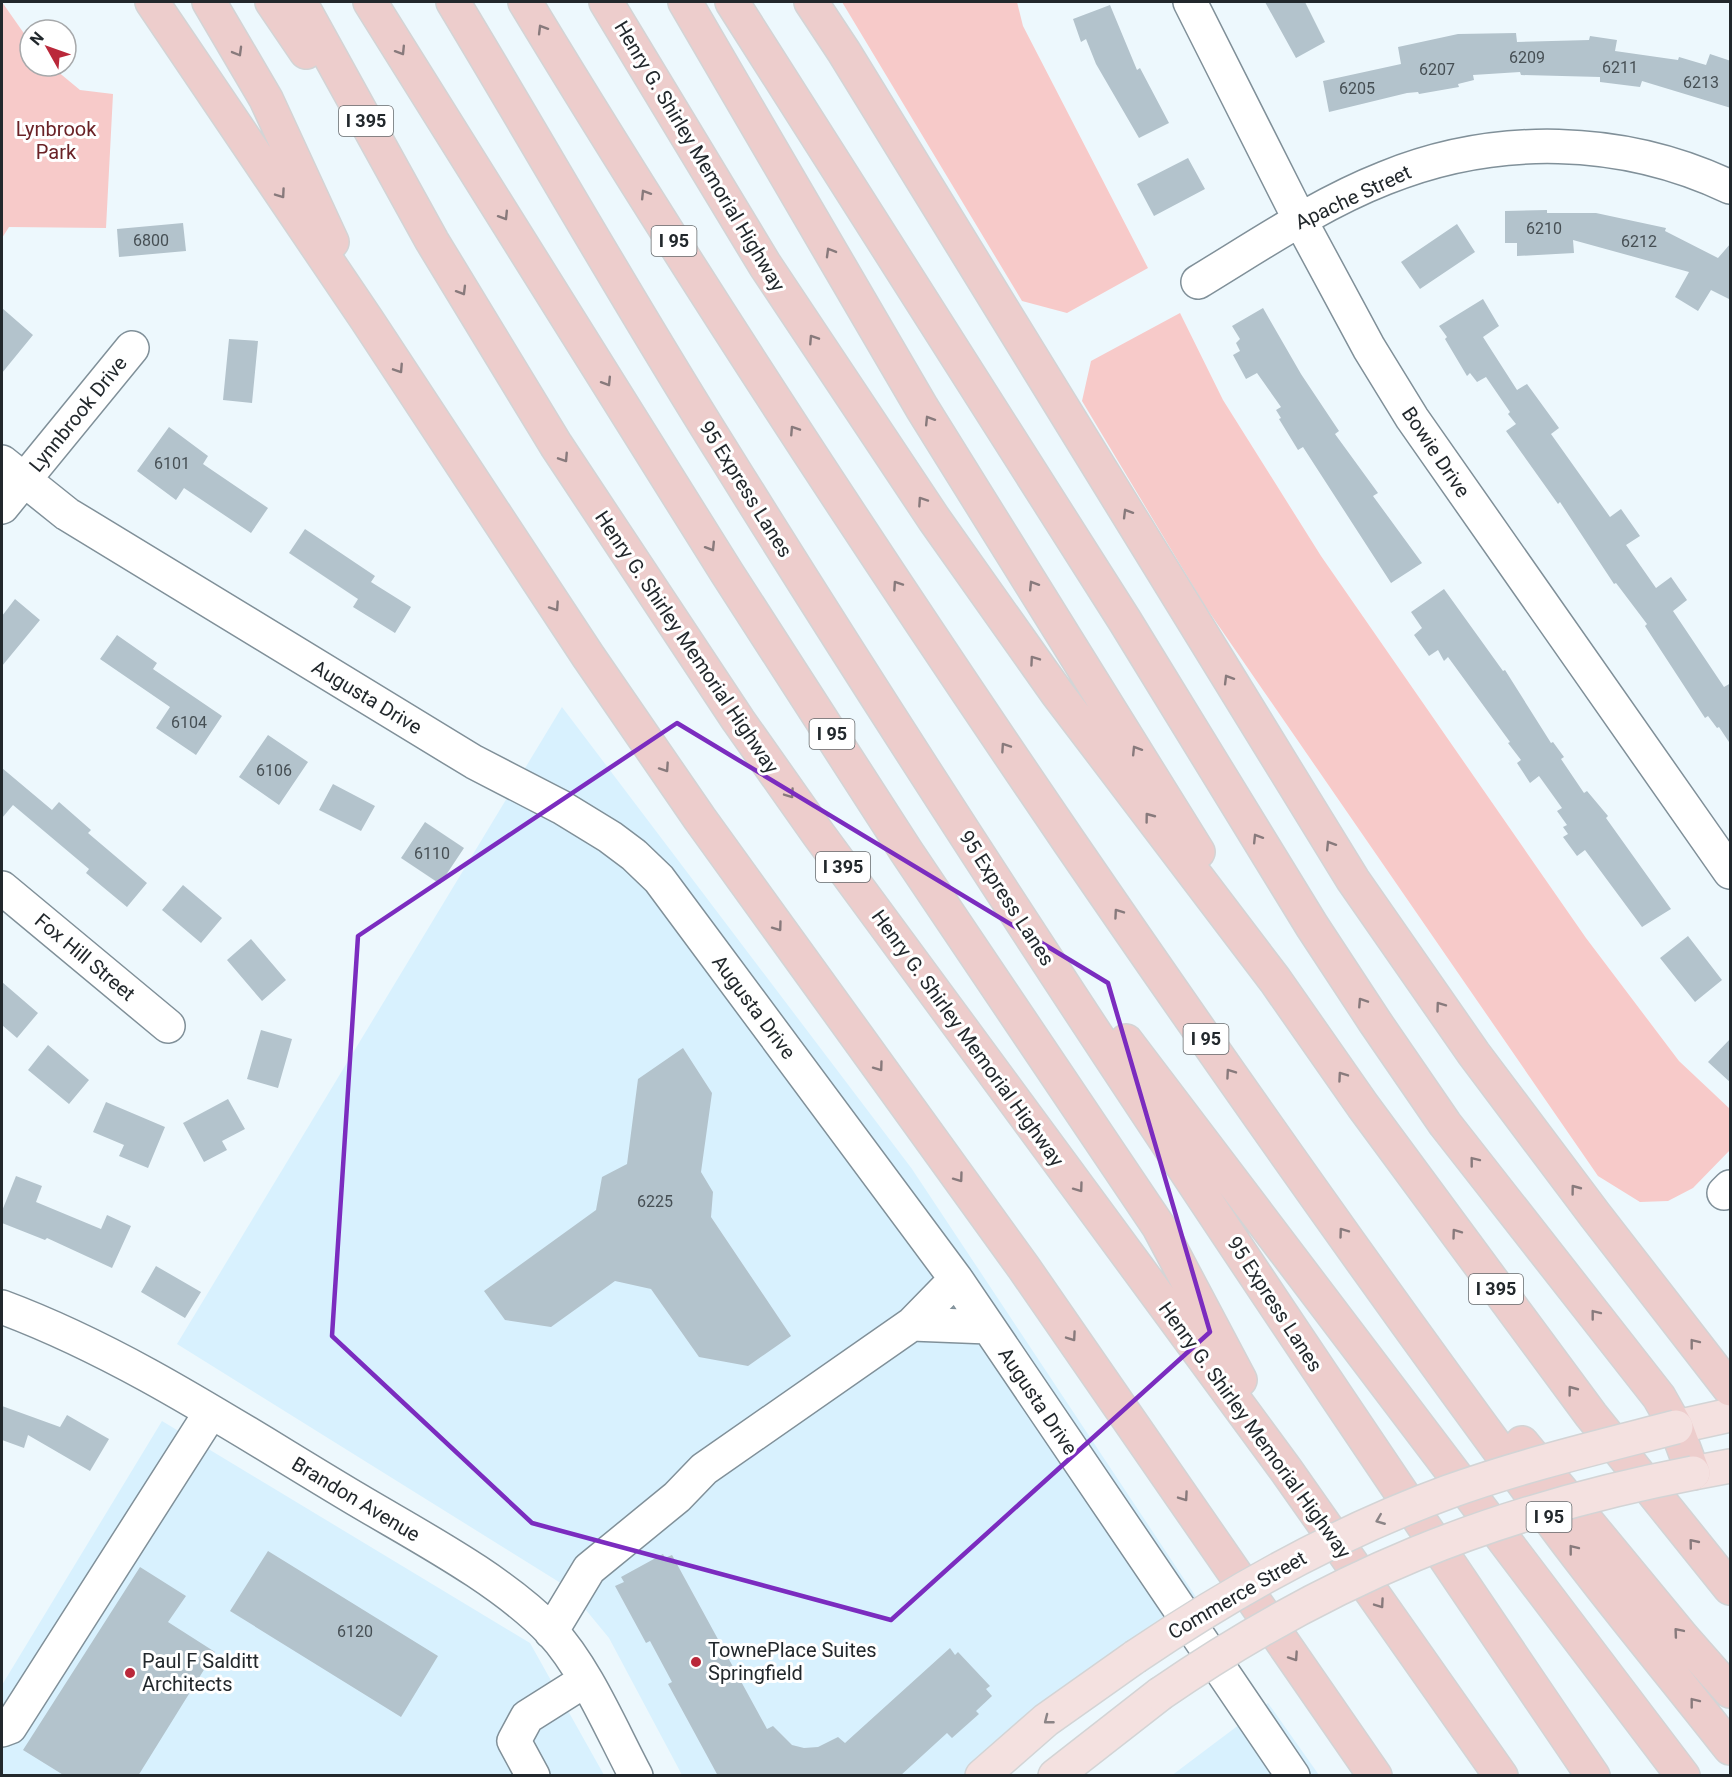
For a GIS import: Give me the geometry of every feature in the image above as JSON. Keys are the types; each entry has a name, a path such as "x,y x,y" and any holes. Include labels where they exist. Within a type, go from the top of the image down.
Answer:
{"highway":[{"path":"133,2 248,146"},
{"path":"152,2 368,320 569,627 700,819 1024,1268 1375,1776"},
{"path":"209,2 282,131 368,320"},
{"path":"272,2 432,241"},
{"name":"Henry G. Shirley Memorial Highway","path":"300,2 432,241 556,445 738,720 819,835 1286,1470 1501,1776"},
{"name":"I 95","path":"370,2 727,573 906,851 1159,1227 1181,1264 1286,1470"},
{"name":"95 Express Lanes","path":"453,2 723,453 945,804 1349,1416 1593,1776"},
{"name":"I 95","path":"525,2 684,259 826,479 1114,907 1560,1533 1731,1748"},
{"name":"Henry G. Shirley Memorial Highway","path":"606,2 765,265 934,519 1064,702 1275,980 1363,1106 1557,1371 1731,1588"},
{"path":"685,2 922,408 1163,793 1275,980"},
{"path":"732,2 1125,621 1312,926 1445,1124 1631,1360 1676,1427 1693,1473"},
{"path":"811,2 844,52 1353,880 1496,1082 1731,1389"},
{"path":"819,2 844,52"},
{"path":"945,804 1683,1776"},
{"path":"1377,1279 1501,1418 1623,1567 1731,1691"},
{"path":"1566,1624 1664,1776"}],"main road":[{"name":"Commerce Street","path":"982,1776 1046,1720 1135,1657 1250,1583 1344,1535 1446,1493 1555,1457 1731,1415"},
{"name":"Commerce Street","path":"1055,1776 1160,1694 1272,1622 1362,1576 1462,1534 1567,1500 1731,1466"}],"street":[{"name":"Bowie Drive","path":"1190,2 1300,220 1369,348 1412,418 1731,872"},
{"name":"Apache Street","path":"1198,282 1300,220 1349,194 1424,164 1468,153 1518,146 1560,145 1636,156 1683,168 1731,187"},
{"name":"Lynnbrook Drive","path":"2,507 13,471 132,348"},
{"name":"Augusta Drive","path":"13,471 67,514 474,762 561,807 610,837 634,855 659,879 956,1279 1293,1776"},
{"name":"Fox Hill Street","path":"2,888 168,1026"},
{"path":"551,1632 589,1569 677,1497 704,1469 912,1324 956,1279"},
{"name":"Brandon Avenue","path":"2,1306 45,1323 112,1355 211,1412 516,1600 551,1632 584,1681 636,1776"},
{"path":"912,1324 988,1327"},
{"path":"2,1730 10,1727 211,1412"},
{"path":"533,1776 514,1741 527,1718 584,1681"}],"highlighted area":[{"path":"677,723 1108,983 1210,1332 891,1620 532,1523 332,1336 358,936"}],"shaded area":[{"path":"562,707 912,1169 1200,1603 1039,1712 965,1775 682,1775 609,1638 567,1587 177,1344"},
{"path":"162,1421 530,1643 604,1775 2,1775 2,1685"},
{"path":"1268,1703 1319,1775 1171,1776"}],"green space":[{"name":"Lynbrook Park","path":"2,2 18,25 18,78 66,78 80,90 113,94 106,228 9,227 2,238"},
{"path":"842,2 1017,2 1023,26 1148,268 1067,313 1022,301"},
{"path":"1180,313 1223,400 1321,556 1586,938 1679,1061 1730,1109 1730,1150 1693,1188 1668,1201 1640,1202 1598,1176 1205,606 1082,401 1091,361"}],"building":[{"path":"1265,2 1305,2 1325,42 1296,58"},
{"path":"1110,5 1137,70 1140,68 1169,123 1139,138 1096,64 1086,39 1081,42 1073,19"},
{"path":"1516,33 1517,42 1589,40 1590,36 1617,40 1615,51 1678,60 1679,57 1706,65 1710,54 1731,61 1731,108 1642,81 1640,87 1600,82 1600,77 1521,75 1520,72 1473,75 1474,80 1458,84 1459,87 1419,94 1418,92 1407,93 1329,112 1323,81 1401,64 1398,47 1458,34"},
{"path":"1188,158 1205,189 1154,216 1137,184"},
{"path":"1547,210 1547,213 1596,213 1666,228 1665,231 1718,258 1731,243 1731,300 1711,290 1698,311 1675,297 1689,272 1573,240 1574,253 1517,256 1517,243 1505,243 1505,211"},
{"path":"183,223 186,251 119,257 117,229"},
{"path":"1457,224 1475,252 1420,289 1401,262"},
{"path":"1483,299 1499,326 1483,337 1517,390 1527,384 1559,428 1551,434 1610,517 1621,509 1640,536 1626,545 1656,588 1671,577 1687,600 1673,611 1724,687 1731,683 1731,745 1719,727 1717,728 1708,716 1705,718 1645,626 1647,624 1616,583 1614,584 1560,502 1558,504 1506,431 1516,424 1486,377 1477,382 1470,373 1467,376 1445,339 1447,337 1439,326"},
{"path":"2,308 33,335 2,373"},
{"path":"1263,308 1301,374 1339,431 1335,434 1378,493 1373,496 1422,563 1391,583 1303,447 1298,450 1279,419 1281,418 1276,410 1281,407 1257,373 1246,379 1233,355 1240,351 1236,343 1240,339 1232,326"},
{"path":"229,339 258,341 252,403 223,400"},
{"path":"169,427 208,456 203,464 268,508 251,533 184,488 176,500 137,471"},
{"path":"305,529 375,576 371,582 411,607 395,633 353,607 358,599 289,553"},
{"path":"1444,589 1503,671 1505,670 1551,743 1553,742 1564,757 1561,759 1584,793 1587,791 1608,816 1606,818 1671,909 1642,927 1585,850 1577,856 1563,837 1568,834 1563,827 1567,825 1557,811 1562,808 1539,776 1530,783 1517,763 1521,760 1508,743 1510,742 1448,657 1444,661 1438,650 1429,656 1414,635 1422,628 1411,612"},
{"path":"15,599 40,620 2,666 2,616"},
{"path":"117,635 157,663 153,669 222,716 196,755 156,728 170,707 100,659"},
{"path":"268,735 308,762 279,805 239,777"},
{"path":"2,768 52,810 59,802 91,830 88,833 147,883 127,907 86,873 89,869 13,805 2,818"},
{"path":"333,784 375,806 361,831 319,810"},
{"path":"425,822 464,848 440,884 401,858"},
{"path":"183,885 222,918 201,943 162,910"},
{"path":"1688,936 1722,980 1695,1002 1660,958"},
{"path":"251,939 286,980 262,1001 227,960"},
{"path":"2,982 38,1013 17,1038 2,1025"},
{"path":"261,1030 292,1039 278,1088 247,1079"},
{"path":"1731,1038 1731,1083 1708,1062"},
{"path":"48,1045 89,1080 69,1104 28,1070"},
{"path":"683,1048 712,1093 701,1172 713,1192 711,1217 791,1336 748,1366 699,1357 651,1289 615,1281 551,1327 505,1320 484,1291 596,1210 602,1177 627,1164 638,1079"},
{"path":"228,1099 245,1129 222,1141 227,1150 204,1162 183,1123"},
{"path":"106,1102 165,1127 148,1168 119,1156 124,1145 93,1132"},
{"path":"16,1176 42,1186 36,1202 101,1229 107,1215 131,1226 112,1268 47,1238 45,1240 2,1223 2,1211"},
{"path":"156,1266 201,1292 185,1318 141,1292"},
{"path":"2,1406 60,1427 67,1415 109,1439 90,1471 28,1435 24,1448 2,1440"},
{"path":"268,1551 438,1656 401,1717 230,1611"},
{"name":"TownePlace Suites Springfield","path":"663,1554 665,1558 672,1555 767,1729 773,1726 792,1745 804,1748 818,1747 838,1737 845,1743 950,1648 955,1655 958,1652 990,1686 986,1689 992,1696 976,1711 979,1714 952,1738 947,1733 900,1776 718,1776 668,1684 672,1682 650,1641 646,1643 615,1586 624,1582 621,1577"},
{"path":"140,1567 186,1596 168,1622 215,1652 138,1776 65,1776 23,1750"}],"place":[{"name":"TownePlace Suites Springfield","path":"696,1662"},
{"name":"Paul F Salditt Architects","path":"130,1673"}]}
